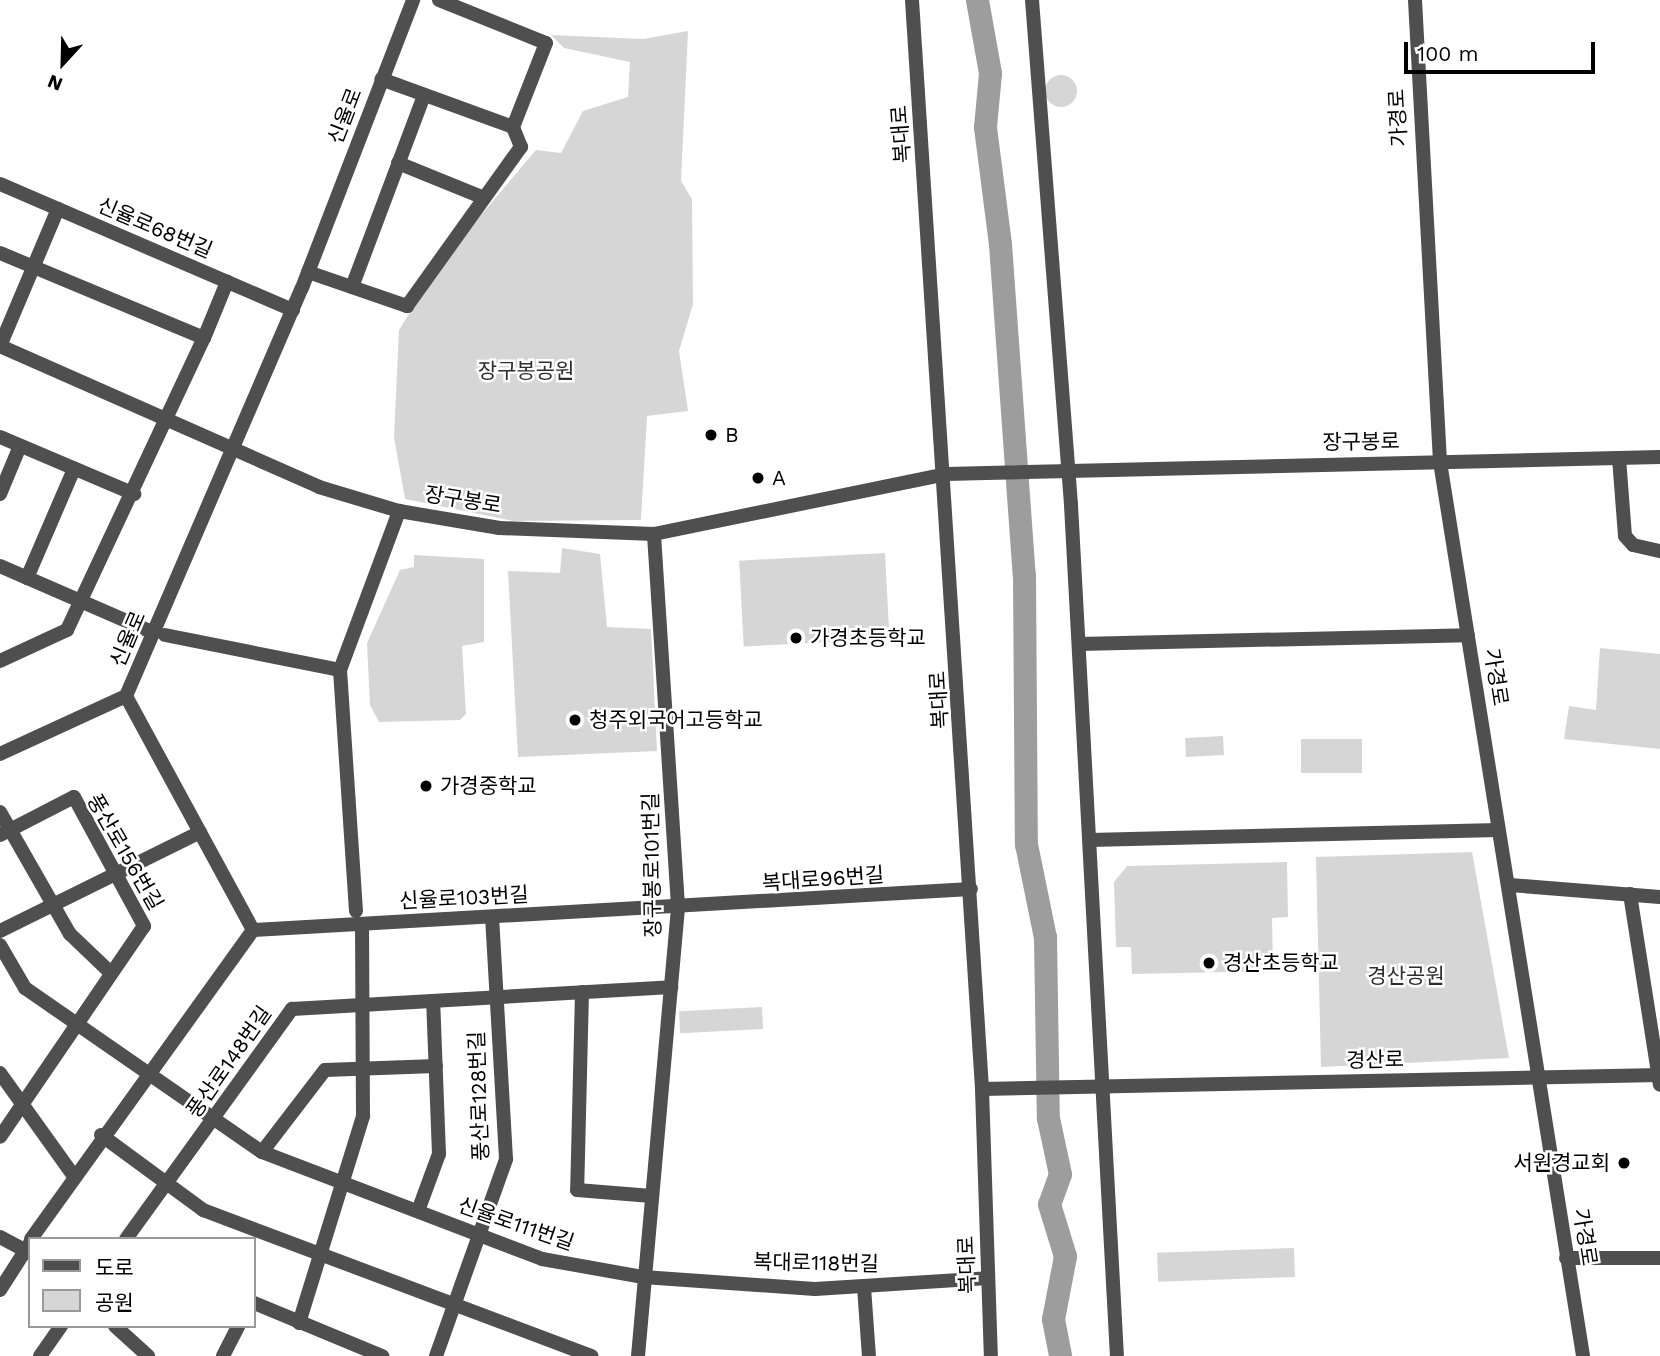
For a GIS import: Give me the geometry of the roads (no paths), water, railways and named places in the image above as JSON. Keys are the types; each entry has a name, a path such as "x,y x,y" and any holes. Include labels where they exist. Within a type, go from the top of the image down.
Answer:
{"street":[{"name":"신율로","path":"253,930 127,696 159,634 232,451 293,310 413,0"},
{"path":"308,272 407,306 521,147 513,127 545,43 439,0"},
{"name":"복대로","path":"912,0 946,474 971,889 982,1089 991,1356"},
{"path":"1032,0 1079,644 1090,840 1096,1086 1111,1178 1117,1356"},
{"name":"가경로","path":"1415,0 1440,461 1541,1077 1566,1258 1583,1356"},
{"path":"381,79 513,127"},
{"path":"352,287 424,95"},
{"path":"398,163 484,198"},
{"name":"신율로68번길","path":"0,184 293,310"},
{"path":"0,346 58,209"},
{"path":"0,253 204,338"},
{"path":"0,661 67,630 169,420 226,282"},
{"name":"장구봉로","path":"0,346 169,420 232,451 399,511 500,528 654,534 946,474 970,472 1660,457"},
{"path":"0,437 134,494"},
{"path":"0,494 20,446"},
{"path":"1619,458 1625,536 1633,545 1660,551"},
{"path":"27,578 74,469"},
{"path":"356,911 340,670 399,511"},
{"name":"장구봉로101번길","path":"638,1356 677,909 654,534"},
{"path":"0,566 159,634 340,670"},
{"path":"1079,644 1468,635"},
{"path":"0,754 127,696"},
{"name":"풍산로156번길","path":"0,1137 20,1102 144,926 74,797 5,832"},
{"path":"0,812 5,832 70,934 111,972"},
{"path":"1090,840 1499,830"},
{"path":"0,931 200,832"},
{"path":"1510,885 1660,897"},
{"name":"복대로96번길","path":"677,909 971,889"},
{"path":"1630,894 1660,1078"},
{"name":"신율로103번길","path":"253,930 677,909"},
{"name":"풍산로128번길","path":"436,1356 506,1159 492,917"},
{"path":"299,1323 346,1184 363,1116 365,1069 362,925"},
{"path":"35,1237 73,1175 143,1075 253,930"},
{"path":"0,945 25,988 74,1026"},
{"name":"풍산로148번길","path":"128,1237 292,1009 671,987"},
{"path":"582,992 577,1190 652,1196"},
{"path":"418,1211 439,1154 433,1001"},
{"name":"신율로111번길","path":"74,1026 212,1123 262,1152 571,1267 643,1277"},
{"path":"262,1152 325,1070 436,1066"},
{"path":"0,1073 73,1175"},
{"name":"경산로","path":"982,1089 1541,1077 1660,1078"},
{"path":"101,1135 203,1210 592,1356"},
{"path":"0,1237 28,1246"},
{"path":"0,1290 28,1248"},
{"path":"1566,1258 1660,1258"},
{"name":"복대로118번길","path":"643,1277 864,1287 988,1278"},
{"path":"864,1287 869,1356"},
{"path":"256,1304 382,1356"},
{"path":"40,1356 60,1328"},
{"path":"117,1328 148,1356"},
{"path":"223,1356 237,1328"}],"waterway":[{"path":"977,0 990,73 985,127 1000,244 1024,575 1026,844 1045,937 1048,1118 1060,1174 1049,1204 1065,1256 1053,1319 1060,1356"}],"place":[{"name":"B","path":"711,435"},
{"name":"A","path":"758,478"},
{"name":"가경초등학교","path":"796,638"},
{"name":"청주외국어고등학교","path":"575,720"},
{"name":"가경중학교","path":"426,786"},
{"name":"경산초등학교","path":"1209,963"},
{"name":"서원경교회","path":"1624,1163"}],"park label":[{"name":"장구봉공원","path":"526,371"},
{"name":"경산공원","path":"1406,976"}]}
